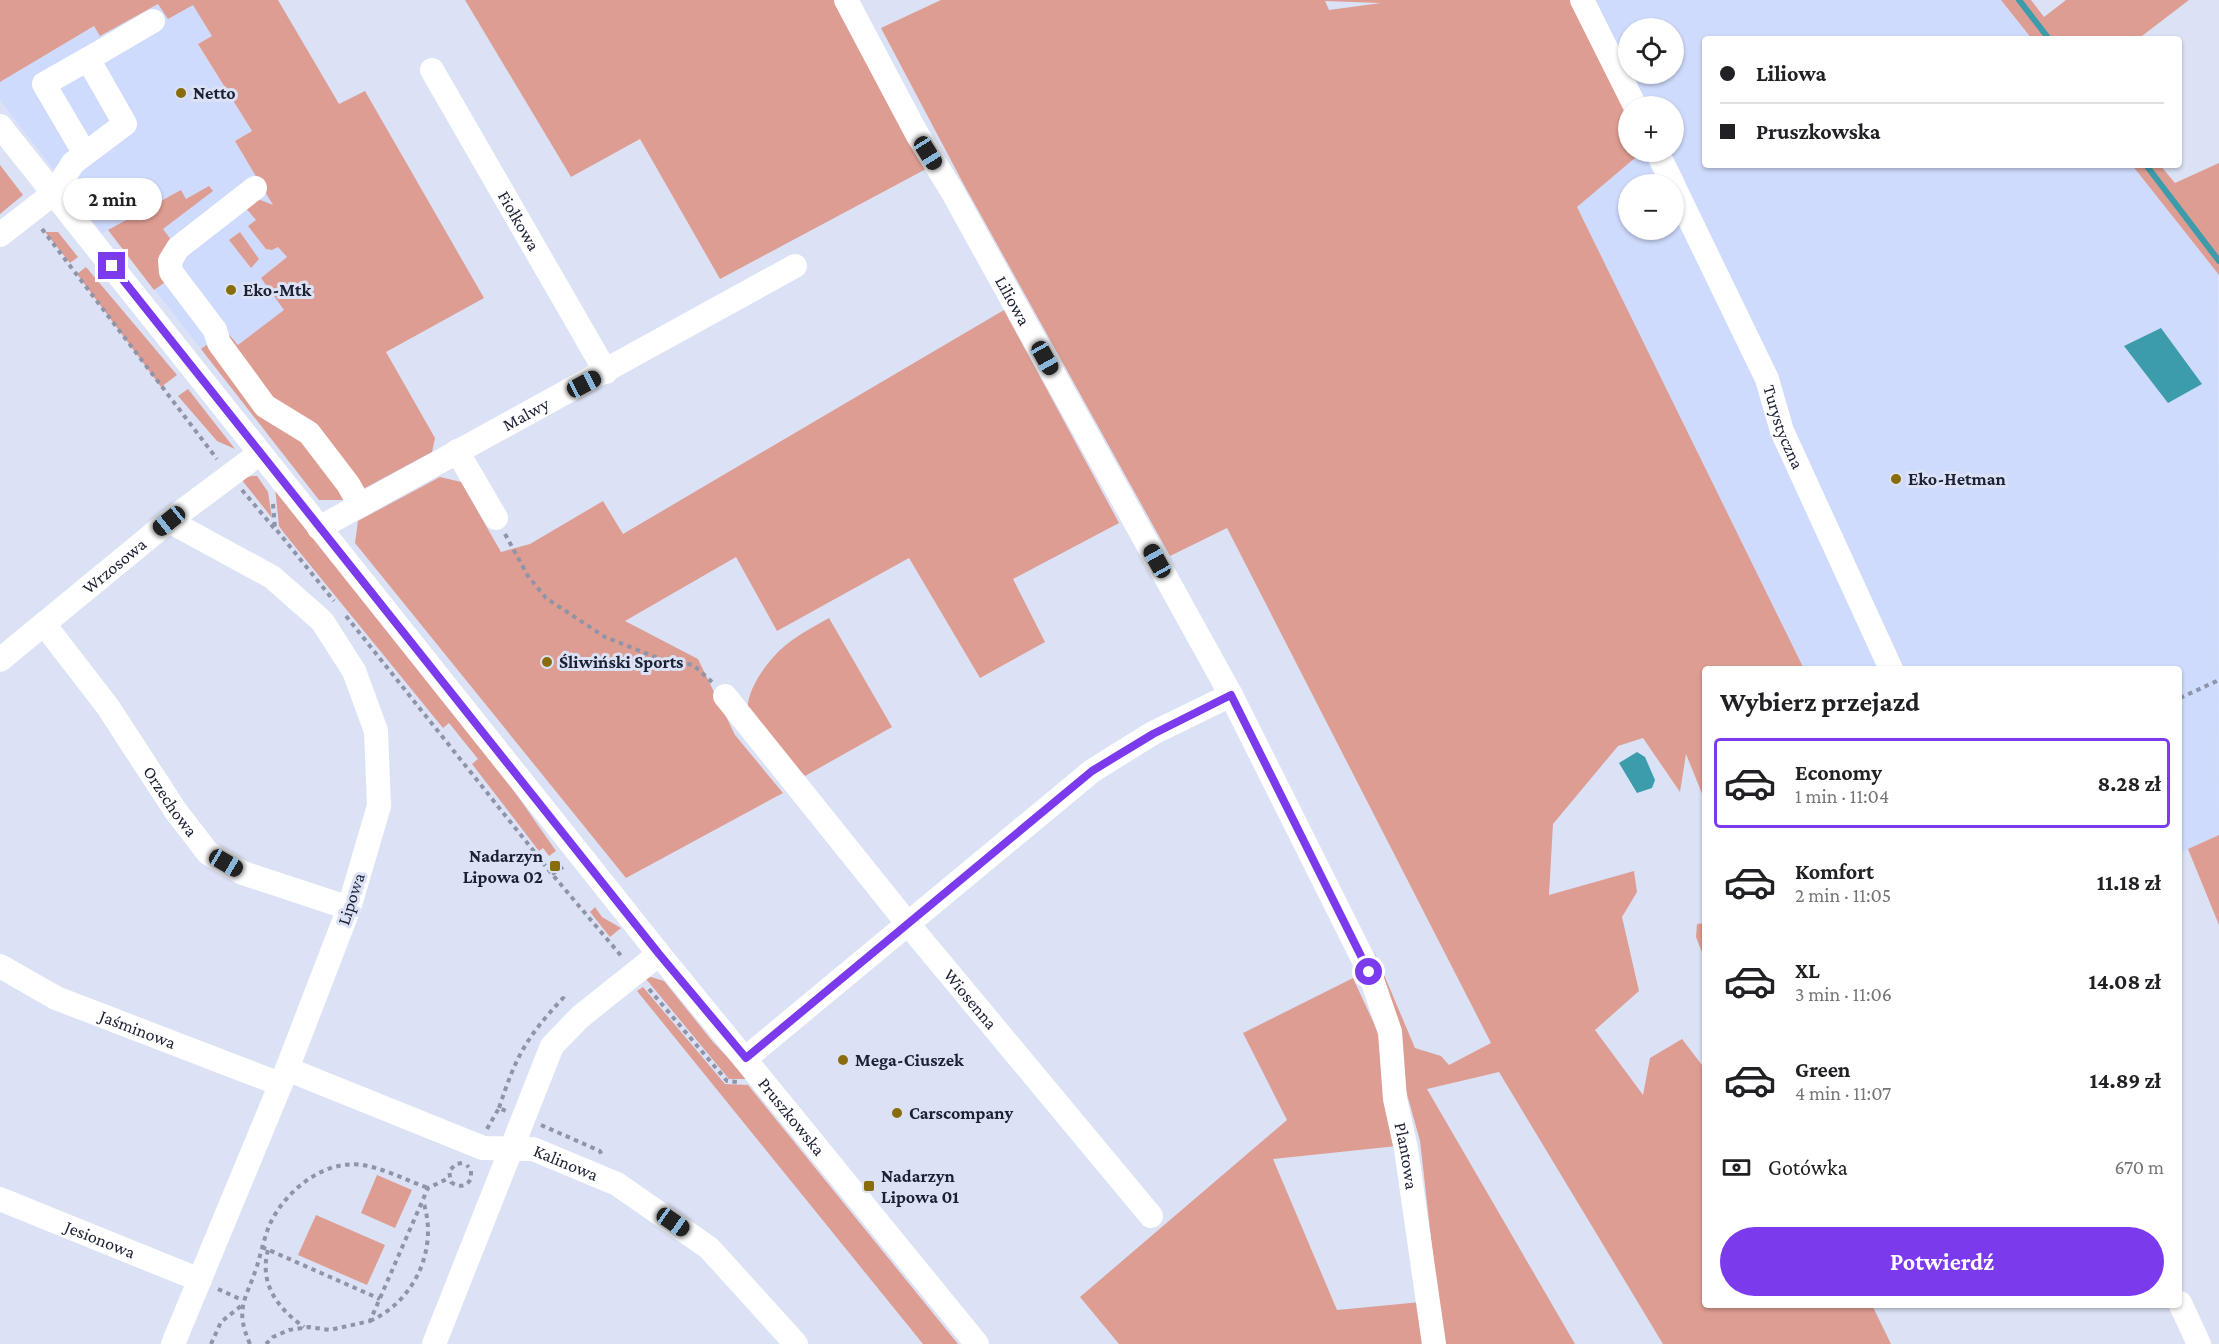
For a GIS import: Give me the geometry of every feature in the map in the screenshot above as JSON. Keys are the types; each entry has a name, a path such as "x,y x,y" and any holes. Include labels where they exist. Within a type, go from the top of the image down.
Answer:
{"street":[{"name":"Liliowa","path":"846,0 917,134 958,201 1231,695 1369,972"},
{"path":"1582,0 1630,96"},
{"path":"85,154 44,84 153,21"},
{"path":"0,235 54,193 73,163 125,124 88,59"},
{"name":"Fiołkowa","path":"432,70 606,372"},
{"name":"Pruszkowska","path":"0,126 659,954 977,1344"},
{"path":"255,188 178,248 170,261 171,272 214,330 219,343 265,406 309,433 348,484 360,505"},
{"name":"Turystyczna","path":"1684,209 1767,379 1782,431 1890,666"},
{"name":"Malwy","path":"319,528 795,266"},
{"path":"457,451 496,518"},
{"name":"Wrzosowa","path":"0,660 169,521 260,453"},
{"name":"Lipowa","path":"169,521 272,577 322,621 354,671 376,731 379,806 349,908 283,1076 209,1284 173,1344"},
{"name":"Orzechowa","path":"44,624 108,707 175,810 208,853 243,873 349,908"},
{"path":"746,1058 1092,771 1153,734 1231,695"},
{"name":"Wiosenna","path":"725,696 908,924 1151,1216"},
{"path":"434,1344 552,1046 580,1017 659,954"},
{"name":"Jaśminowa","path":"0,966 56,998 283,1076"},
{"name":"Plantowa","path":"1369,972 1386,1013 1390,1032 1395,1099 1406,1149 1434,1344"},
{"name":"Kalinowa","path":"283,1076 483,1148 533,1149 617,1184 709,1248 796,1344"},
{"name":"Jesionowa","path":"0,1199 209,1284"},
{"path":"2182,1306 2199,1344"}],"path":[{"path":"40,226 159,386 218,460"},
{"path":"239,486 335,602"},
{"path":"272,498 275,528"},
{"path":"496,518 528,576 546,598 605,637 663,660 693,665 725,696"},
{"path":"342,611 552,874 629,965"},
{"path":"2182,697 2219,680"},
{"path":"552,874 563,866 568,873"},
{"path":"584,910 590,905"},
{"path":"484,1135 499,1108 513,1114"},
{"path":"250,1344 241,1316 242,1303 269,1226 298,1186 331,1168 360,1164 428,1188"},
{"path":"456,1164 466,1165 471,1171 471,1179 465,1185 454,1184 449,1178 450,1168 456,1164"},
{"path":"370,1321 428,1188 449,1178"},
{"path":"266,1344 281,1333 304,1327 330,1330 370,1321 389,1313 398,1304 420,1271 428,1236 423,1200"},
{"path":"262,1247 380,1299"},
{"path":"268,1250 265,1269 270,1291 284,1311 304,1327"},
{"path":"209,1284 242,1303"},
{"path":"211,1344 221,1322 242,1303"}],"shaded area":[{"path":"0,0 278,0 339,104 365,91 484,298 386,352 435,438 432,452 363,489 279,408 221,333 225,330 238,345 284,310 261,278 287,257 278,247 272,250 266,249 248,226 256,220 245,207 258,199 273,205 235,141 252,131 198,44 212,36 193,5 168,19 158,4 100,36 94,26 0,82"},
{"path":"465,0 835,0 926,169 720,279 640,139 571,177"},
{"path":"941,0 1580,0 1624,96 1618,96 1618,162 1630,162 1577,207 1803,666 1702,666 1702,794 1686,754 1680,792 1643,738 1618,746 1553,824 1549,895 1634,871 1637,892 1622,917 1639,991 1595,1030 1643,1095 1650,1058 1682,1039 1702,1065 1702,1308 1873,1308 1891,1344 1663,1344 1499,1072 1427,1089 1575,1344 1443,1344 1420,1141 1405,1087 1400,1034 1374,951 1415,1048 1441,1056 1449,1065 1491,1043 1227,528 1170,556 963,183 881,28","holes":["1325,1 1381,3 1329,10"]},
{"path":"1580,0 2001,0 2030,36 1702,36 1702,168 2134,168 2218,274 2219,835 2182,852 2182,666 1803,666 1577,207 1630,162 1684,162 1684,96 1624,96 1619,84 1684,84 1684,18 1618,18 1618,82"},
{"path":"2001,0 2031,0 2044,17 2066,0 2189,0 2142,36 2030,36"},
{"path":"159,4 193,4 212,36 198,45 252,131 235,141 435,438 432,452 343,500 319,500 108,230 102,233 0,100 0,82 13,74 94,26 101,36"},
{"path":"2219,163 2219,275 2134,168 2162,168 2175,183"},
{"path":"0,165 23,195 0,214"},
{"path":"209,186 213,191 163,229 172,241 164,283 154,290 108,230 181,190 186,199"},
{"path":"45,232 58,232 78,257 70,263"},
{"path":"240,232 259,259 251,268 229,240"},
{"path":"86,267 177,375 161,387 77,274"},
{"path":"1004,310 1119,523 1013,579 1045,642 980,678 909,558 777,631 736,557 625,621 698,659 735,735 783,793 626,878 355,543 358,521 440,477 461,482 501,552 530,544 603,501 623,534"},
{"path":"2161,328 2202,384 2168,403 2124,346"},
{"path":"209,343 291,429 341,488 343,500 319,500 201,349"},
{"path":"188,389 235,449 217,441 178,396"},
{"path":"257,476 268,492 272,518 241,479"},
{"path":"275,487 331,561 484,748 556,851 549,856 543,848 539,851 472,764 478,759 449,723 443,728 284,533 279,526"},
{"path":"829,618 892,727 805,776 770,745 752,725 748,716 748,706 759,675 773,658 797,637"},
{"path":"1637,752 1645,757 1655,780 1652,788 1637,793 1619,763"},
{"path":"2219,835 2219,925 2188,849"},
{"path":"595,907 602,917 621,928 610,937 590,912"},
{"path":"1702,923 1702,952 1696,937 1697,924"},
{"path":"651,977 664,981 713,1042 748,1079 729,1079 646,979"},
{"path":"1353,978 1382,1041 1397,1146 1273,1159 1337,1310 1421,1302 1425,1344 1119,1344 1080,1297 1287,1120 1243,1033"},
{"path":"643,987 725,1084 748,1085 958,1344 923,1344 637,991"},
{"path":"377,1175 412,1190 395,1228 361,1213"},
{"path":"316,1215 385,1245 367,1285 298,1255"}],"waterway":[{"path":"2019,0 2047,36"},
{"path":"2148,168 2219,261"}],"place":[{"name":"Netto","path":"181,93"},
{"name":"Eko-Mtk","path":"231,290"},
{"name":"Eko-Hetman","path":"1896,479"},
{"name":"Śliwiński Sports","path":"547,662"},
{"name":"Nadarzyn Lipowa 02","path":"555,866"},
{"name":"Mega-Ciuszek","path":"843,1060"},
{"name":"Carscompany","path":"897,1113"},
{"name":"Nadarzyn Lipowa 01","path":"869,1186"}],"route":[{"path":"112,266 699,1004 746,1058 1092,771 1153,734 1231,695 1369,972"}]}
